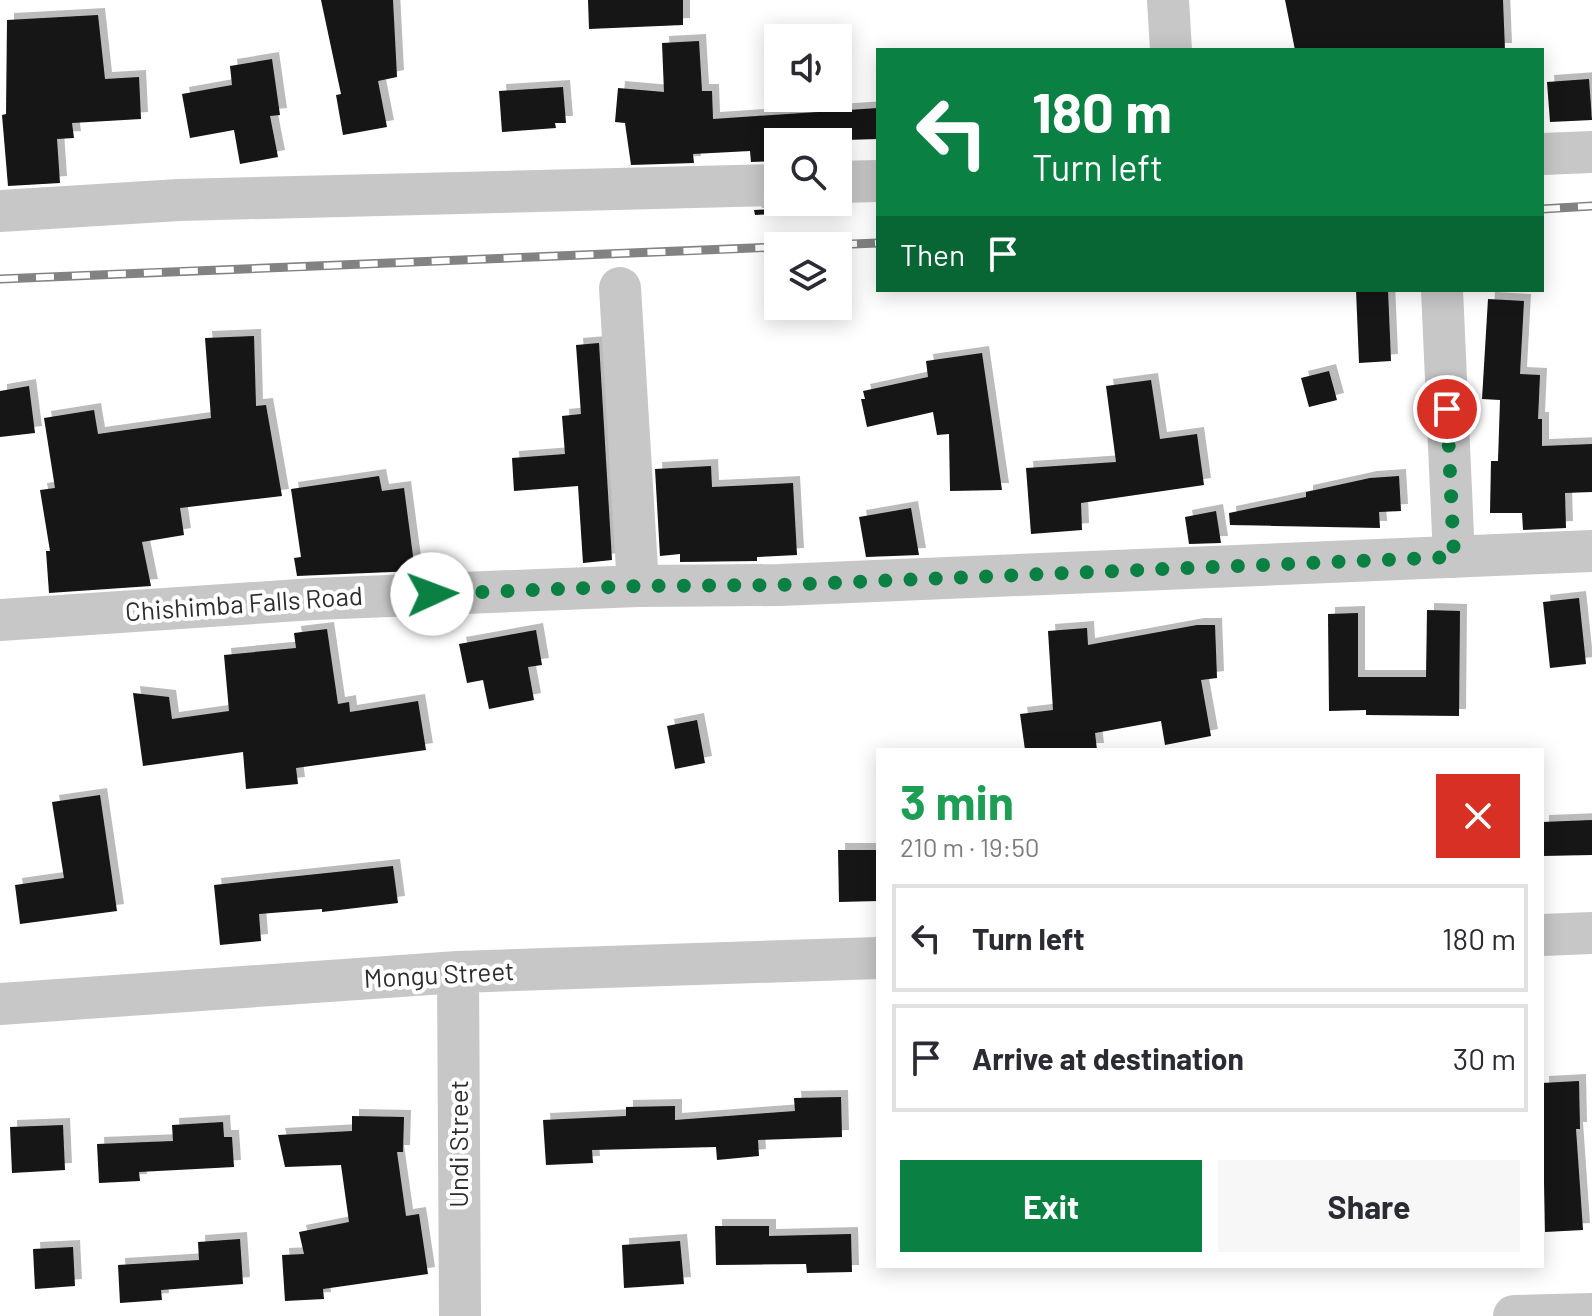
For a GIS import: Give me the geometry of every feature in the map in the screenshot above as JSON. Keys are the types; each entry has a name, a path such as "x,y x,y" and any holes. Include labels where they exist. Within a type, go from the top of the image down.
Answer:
{"street":[{"path":"1168,0 1171,48"},
{"path":"1544,154 1592,152"},
{"path":"852,182 876,181"},
{"path":"0,211 179,200 764,185"},
{"path":"620,288 638,586"},
{"path":"1442,292 1454,557"},
{"name":"Chishimba Falls Road","path":"0,620 314,599 638,586 780,585 1592,551"},
{"path":"1544,935 1592,933"},
{"name":"Mongu Street","path":"0,1004 458,972 876,958"},
{"name":"Undi Street","path":"458,972 460,1316"},
{"path":"1514,1316 1592,1314"}],"building":[{"path":"321,0 393,0 397,77 378,81 387,127 343,135 336,95 341,94"},
{"path":"588,0 683,0 683,25 589,29"},
{"path":"1285,0 1503,0 1505,48 1295,48"},
{"path":"98,15 105,79 139,77 141,119 72,123 74,138 57,139 60,183 8,186 2,115 6,114 7,20"},
{"path":"699,41 702,91 712,91 713,119 876,108 876,139 852,140 852,128 764,128 764,162 751,162 750,151 693,154 694,163 631,165 625,123 615,122 618,88 664,92 662,43"},
{"path":"272,59 280,115 270,116 278,157 240,164 234,130 190,138 182,94 232,85 230,66"},
{"path":"1589,79 1592,120 1550,122 1547,82"},
{"path":"563,87 566,123 555,123 556,128 502,132 499,91"},
{"path":"754,210 764,210 764,215 755,215"},
{"path":"1356,292 1388,292 1391,361 1359,363"},
{"path":"1488,299 1524,301 1520,374 1540,375 1538,419 1542,419 1542,446 1592,444 1592,492 1565,493 1566,528 1523,530 1522,513 1490,513 1491,461 1498,461 1500,400 1482,399"},
{"path":"254,336 256,406 266,405 282,496 180,508 184,535 142,542 151,586 49,593 46,551 50,551 40,490 55,488 44,418 94,410 98,434 211,418 205,338"},
{"path":"599,343 612,560 583,563 578,486 514,491 512,458 565,454 562,416 581,414 576,345"},
{"path":"982,353 1002,490 950,491 949,434 937,435 933,412 867,427 861,399 865,399 863,391 928,377 926,361"},
{"path":"1329,371 1337,400 1309,407 1301,378"},
{"path":"1151,380 1160,439 1197,434 1204,485 1081,503 1082,530 1031,534 1026,468 1116,462 1106,386"},
{"path":"29,386 35,433 0,437 0,391"},
{"path":"711,466 712,487 793,483 797,555 757,557 757,561 680,562 680,554 660,556 655,469"},
{"path":"379,476 382,491 404,488 415,571 297,576 294,558 301,557 291,489"},
{"path":"1399,476 1401,511 1379,512 1380,528 1230,525 1229,513 1306,497 1306,492 1370,478"},
{"path":"911,508 919,555 866,557 859,517"},
{"path":"1216,511 1221,543 1189,544 1185,517"},
{"path":"1579,598 1586,664 1550,668 1543,602"},
{"path":"1427,610 1460,611 1459,716 1366,715 1366,710 1329,711 1328,614 1358,613 1358,677 1426,677"},
{"path":"1197,625 1215,625 1217,678 1201,680 1211,736 1165,745 1161,721 1095,733 1097,748 1025,748 1020,714 1053,710 1048,631 1087,628 1088,645"},
{"path":"327,629 338,704 349,702 350,712 418,701 426,750 296,768 298,784 246,789 243,752 143,766 133,693 169,697 172,719 229,711 224,655 296,648 294,633"},
{"path":"536,630 542,665 528,667 534,700 489,709 483,680 467,683 459,644"},
{"path":"697,720 705,763 675,769 667,726"},
{"path":"100,795 117,911 20,924 15,885 64,878 52,802"},
{"path":"1592,820 1592,855 1544,856 1544,822"},
{"path":"838,850 876,850 876,901 839,902"},
{"path":"393,866 398,903 322,912 322,909 259,914 261,941 220,945 214,885"},
{"path":"1579,1081 1580,1129 1576,1129 1583,1230 1545,1232 1544,1083"},
{"path":"841,1097 842,1137 758,1140 759,1156 717,1160 716,1147 592,1150 593,1163 546,1165 543,1120 626,1116 626,1107 675,1106 675,1120 795,1111 794,1098"},
{"path":"352,1116 404,1117 403,1152 397,1152 406,1216 419,1214 428,1274 323,1289 324,1299 285,1301 282,1255 304,1254 299,1232 349,1222 341,1165 285,1167 278,1135 352,1131"},
{"path":"223,1122 224,1137 232,1137 234,1167 139,1172 140,1181 99,1183 97,1144 173,1141 172,1125"},
{"path":"63,1125 65,1170 12,1173 10,1127"},
{"path":"715,1226 769,1226 769,1236 851,1234 852,1272 807,1273 806,1264 716,1265"},
{"path":"240,1239 243,1284 161,1290 162,1300 120,1303 118,1265 199,1260 198,1242"},
{"path":"680,1241 684,1284 624,1288 622,1245"},
{"path":"73,1247 75,1286 35,1289 33,1249"}],"railway":[{"path":"1544,209 1592,206"},
{"path":"852,244 876,243"},
{"path":"0,279 764,248"}],"route":[{"path":"432,594 638,586 780,585 1454,557 1447,409"}]}
